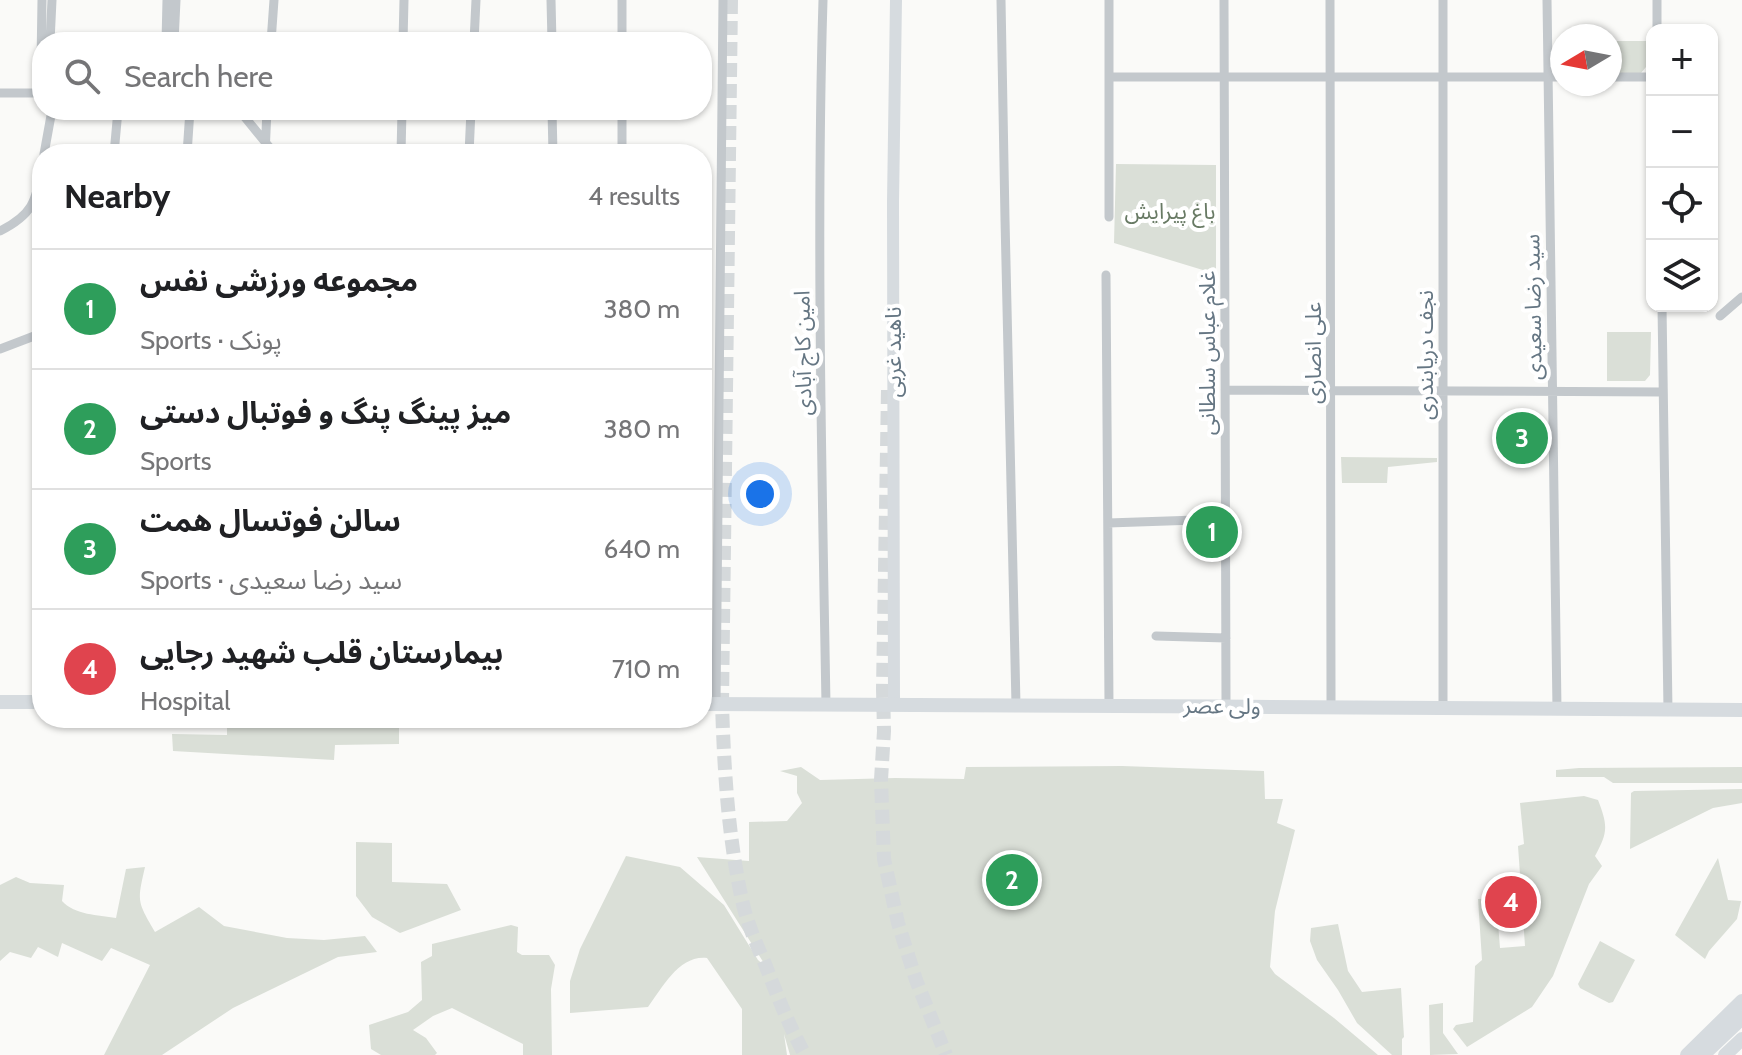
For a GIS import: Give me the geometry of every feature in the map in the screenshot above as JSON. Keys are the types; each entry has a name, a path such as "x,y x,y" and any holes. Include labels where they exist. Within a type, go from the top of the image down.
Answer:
{"main road":[{"name":"ناهید غربی","path":"894,705 893,202 896,0"},
{"path":"0,702 32,702"},
{"name":"ولی عصر","path":"712,704 1742,710"},
{"path":"1687,1055 1742,1001"},
{"path":"1703,1055 1742,1018"},
{"path":"1725,1055 1742,1039"}],"street":[{"path":"41,32 42,0"},
{"path":"50,32 52,0"},
{"path":"166,32 167,0"},
{"path":"174,32 176,0"},
{"path":"272,32 274,0"},
{"path":"403,32 404,0"},
{"path":"474,32 476,0"},
{"path":"551,0 552,32"},
{"path":"622,0 622,32"},
{"path":"712,553 723,0"},
{"name":"امین کاج آبادی","path":"823,0 820,294 826,705"},
{"path":"1001,0 1016,705"},
{"path":"1109,0 1109,217"},
{"name":"غلام عباس سلطانی","path":"1224,0 1226,705"},
{"name":"علی انصاری","path":"1330,0 1331,706"},
{"name":"نجف دریابندری","path":"1443,0 1443,709"},
{"name":"سید رضا سعیدی","path":"1547,0 1557,709"},
{"path":"1657,0 1657,24"},
{"path":"1109,77 1548,77"},
{"path":"1622,77 1646,77"},
{"path":"0,93 32,93"},
{"path":"46,144 50,120"},
{"path":"115,144 117,120"},
{"path":"188,144 189,120"},
{"path":"248,120 268,144"},
{"path":"266,144 267,120"},
{"path":"401,144 402,120"},
{"path":"469,144 471,120"},
{"path":"552,120 553,144"},
{"path":"622,120 622,144"},
{"path":"0,231 19,221 32,204"},
{"path":"1106,275 1109,705"},
{"path":"1720,316 1742,297"},
{"path":"1662,312 1668,710"},
{"path":"0,349 32,337"},
{"path":"1225,390 1663,392"},
{"path":"1108,523 1226,519"},
{"path":"1156,636 1226,638"}],"green space":[{"path":"1622,41 1646,41 1646,67 1641,73 1622,73"},
{"name":"باغ پیرایش","path":"1116,164 1216,165 1216,274 1114,243"},
{"path":"1607,332 1651,332 1650,375 1645,381 1607,381"},
{"path":"1498,420 1546,421 1546,455 1499,455"},
{"path":"1341,457 1437,458 1437,462 1388,467 1387,483 1342,483"},
{"path":"227,728 399,728 399,744 335,745 334,760 173,751 172,734 227,735"},
{"path":"1122,766 1264,771 1265,799 1283,799 1277,823 1295,830 1275,911 1270,967 1378,1055 790,1055 784,1034 787,1055 742,1055 742,1009 707,958 697,958 680,967 648,1007 570,1013 570,981 580,949 626,856 680,867 724,905 758,960 767,968 697,857 749,861 749,822 787,821 802,803 797,793 797,776 780,771 801,767 820,780 964,779 966,767"},
{"path":"1742,767 1742,783 1613,783 1604,777 1556,777 1556,770 1579,768"},
{"path":"1742,789 1742,803 1713,808 1630,849 1631,793 1634,791"},
{"path":"1584,796 1598,800 1604,816 1604,835 1595,856 1602,866 1589,884 1553,976 1532,1007 1467,1047 1453,1029 1456,1025 1473,1022 1475,966 1482,960 1478,899 1496,898 1500,948 1525,946 1518,846 1524,844 1520,803"},
{"path":"356,842 392,843 392,882 447,884 461,910 400,933 372,917 356,896"},
{"path":"1718,858 1728,900 1741,901 1737,919 1705,959 1675,935"},
{"path":"145,867 140,901 155,932 199,907 224,926 287,938 324,940 365,936 377,952 338,957 233,1008 162,1055 104,1055 150,965 111,948 102,961 62,943 58,957 38,947 31,958 10,952 0,961 0,885 16,877 30,883 64,885 62,901 67,906 87,914 116,918 126,869"},
{"path":"1338,924 1348,971 1362,992 1401,988 1402,1055 1392,1055 1357,1023 1317,960 1310,941 1311,928"},
{"path":"511,925 518,927 517,952 522,955 549,955 555,965 551,989 552,1055 523,1055 523,1044 452,1008 413,1030 426,1038 437,1053 435,1055 381,1055 371,1049 369,1025 408,1012 422,1000 421,962 432,956 432,944"},
{"path":"1600,941 1635,960 1613,1002 1609,1003 1578,984"},
{"path":"1443,1003 1443,1033 1458,1054 1430,1055 1429,1005"}],"tunnel":[{"path":"731,0 722,703 726,777 733,852 744,908 779,999 805,1055"},
{"path":"888,390 881,780 884,859 898,923 916,980 946,1055"}],"place":[{"name":"سالن فوتسال همت","path":"1522,438"},
{"name":"مجموعه ورزشی نفس","path":"1212,532"},
{"name":"میز پینگ پنگ و فوتبال دستی","path":"1012,880"},
{"name":"بیمارستان قلب شهید رجایی","path":"1511,902"}]}
